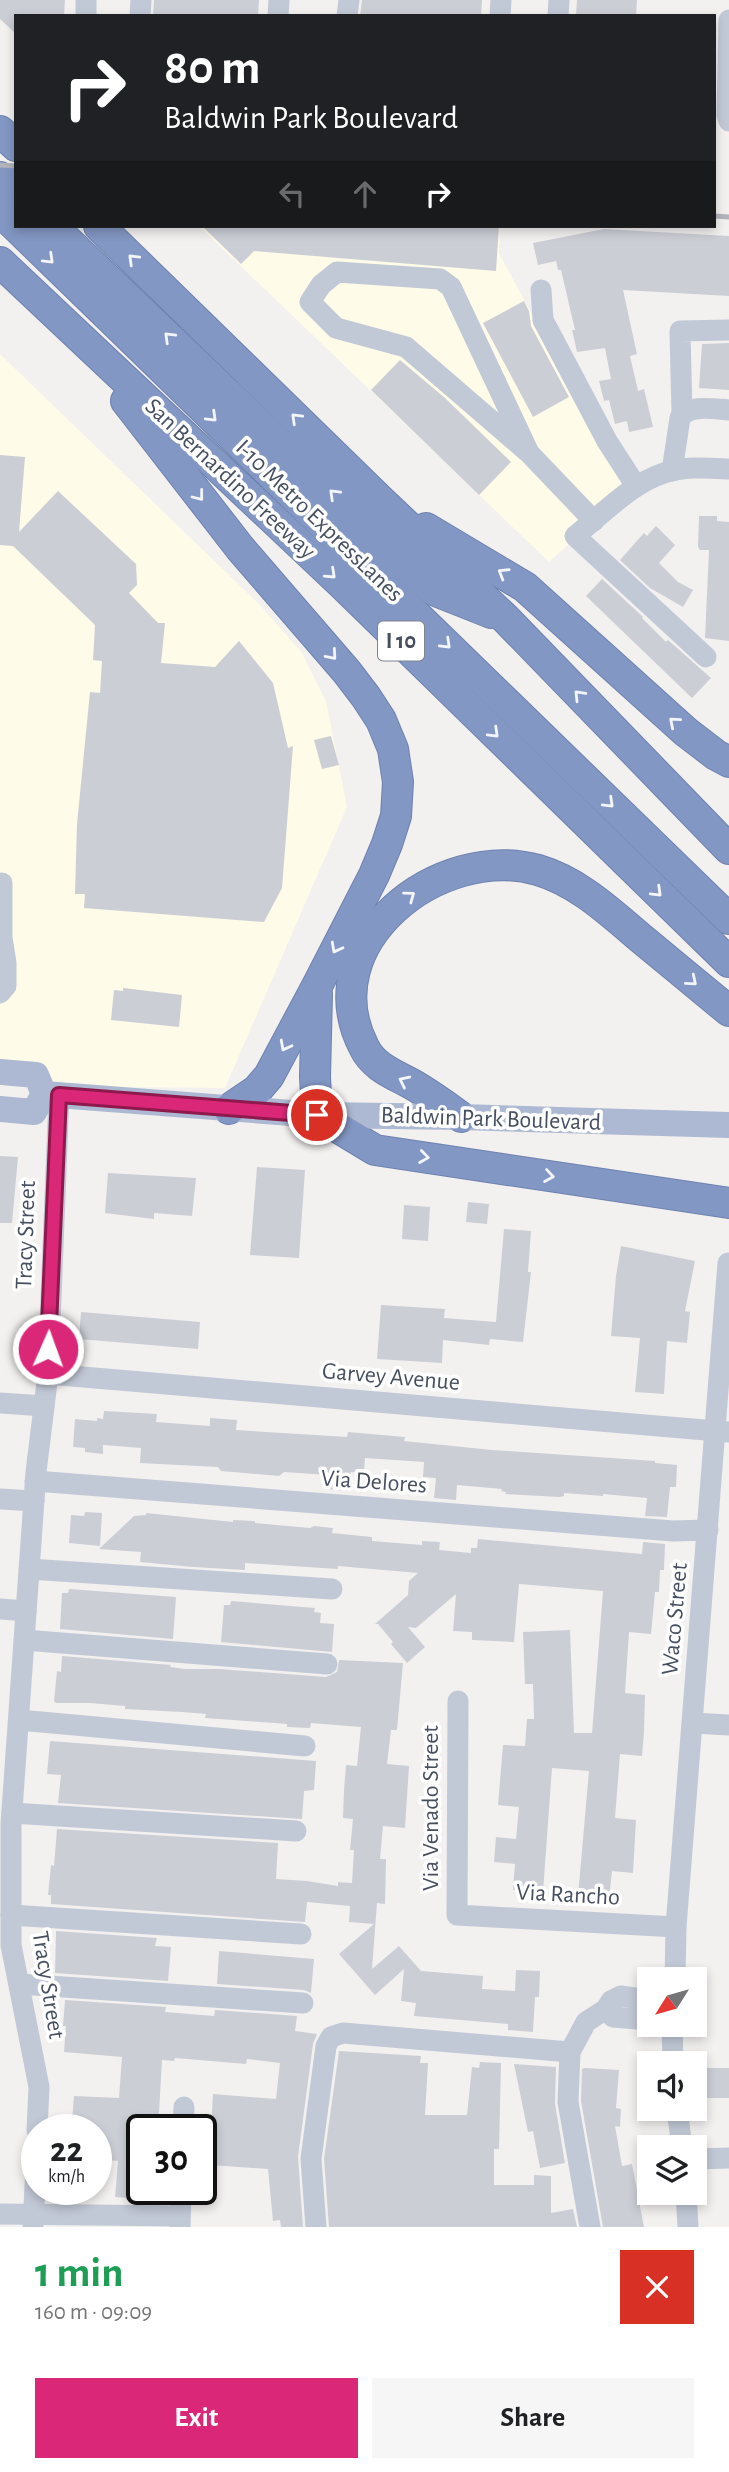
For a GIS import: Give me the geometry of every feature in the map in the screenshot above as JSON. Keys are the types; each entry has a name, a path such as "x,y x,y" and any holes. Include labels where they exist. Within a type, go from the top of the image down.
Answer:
{"highway":[{"path":"0,131 14,144"},
{"path":"0,177 14,190"},
{"name":"I-10 Metro ExpressLanes","path":"0,211 14,225"},
{"name":"I-10 Metro ExpressLanes","path":"18,228 729,919"},
{"name":"I-10 Metro ExpressLanes","path":"53,228 433,590 505,618"},
{"path":"101,228 505,618 729,849"},
{"name":"San Bernardino Freeway","path":"0,262 342,584 729,962"},
{"path":"67,326 240,548 347,672 381,720 393,749 398,782 396,816 374,874 269,1076 257,1090 229,1110"},
{"path":"380,500 525,587 686,732 729,762"},
{"path":"461,1117 375,1062 364,1049 354,1024 351,1006 354,969 368,941 392,909 417,890 444,876 503,866 536,870 563,880 602,905 729,1011"},
{"path":"317,986 317,1115 375,1150 729,1203"}],"main road":[{"path":"0,1072 36,1074 52,1094 34,1112 0,1109"},
{"name":"Baldwin Park Boulevard","path":"52,1094 317,1115 729,1125"}],"street":[{"path":"729,20 729,121"},
{"path":"529,453 451,287 440,279 337,272 321,285 310,302 336,328 406,347 529,453 594,521"},
{"path":"541,289 543,320 607,441 636,486"},
{"path":"672,471 682,414 680,331 729,330"},
{"path":"682,414 688,409 729,410"},
{"path":"706,657 575,536 636,486 664,473 699,467 729,469"},
{"path":"0,993 6,986 2,938 2,883"},
{"name":"Tracy Street","path":"38,2114 39,2087 11,1945 11,1915 6,1877 12,1813 12,1726 24,1640 35,1491 48,1374 52,1094"},
{"name":"Waco Street","path":"675,1967 676,1927 708,1530 721,1431 728,1263"},
{"name":"Garvey Avenue","path":"48,1374 721,1431"},
{"path":"0,1403 44,1406"},
{"name":"Via Delores","path":"0,1499 35,1491 673,1531 708,1530"},
{"path":"29,1569 332,1589"},
{"path":"0,1609 26,1611"},
{"path":"24,1640 327,1664"},
{"name":"Via Venado Street","path":"457,1915 458,1701"},
{"path":"693,1723 729,1725"},
{"path":"12,1726 305,1746"},
{"path":"12,1813 296,1831"},
{"path":"11,1915 301,1934"},
{"name":"Via Rancho","path":"457,1915 676,1927"},
{"path":"19,1984 303,2003"},
{"path":"590,2227 568,2102 570,2052 586,2022 606,2009 611,2001 621,1996 637,1998"},
{"path":"606,2009 613,2017 637,2019"},
{"path":"316,2227 311,2159 326,2046 331,2037 343,2033 570,2052"},
{"path":"184,2107 184,2114"},
{"path":"707,2159 729,2158"},
{"path":"687,2205 688,2227"},
{"path":"0,2214 33,2221 180,2221"}],"shaded area":[{"path":"201,228 500,228 499,253 627,491 549,562"},
{"path":"0,354 260,605 302,653 326,701 347,807 225,1088 0,1086"}],"building":[{"path":"0,0 65,0 64,14 14,14 14,32 0,19"},
{"path":"154,0 259,0 258,14 153,14"},
{"path":"362,0 482,0 481,14 360,14"},
{"path":"577,0 637,0 636,14 576,14"},
{"path":"204,228 499,228 496,271 254,251 241,264"},
{"path":"604,229 729,236 729,296 623,290 637,354 630,356 638,391 644,389 653,427 629,432 627,421 615,424 609,400 604,401 599,381 611,379 605,348 577,352 572,330 575,330 561,270 558,270 556,261 538,265 533,243"},
{"path":"524,301 529,311 531,326 569,397 533,417 483,323"},
{"path":"729,343 729,390 699,388 702,344"},
{"path":"400,360 445,398 511,462 479,495 371,390"},
{"path":"0,455 25,457 19,532 58,491 136,564 137,585 129,593 158,623 165,623 161,663 215,667 239,641 273,683 288,748 293,746 282,888 264,922 84,908 85,894 75,894 77,824 90,692 100,693 102,661 93,660 95,625 13,546 0,545"},
{"path":"699,516 717,516 717,521 729,522 729,641 705,638 709,550 700,550 698,547"},
{"path":"656,526 675,545 659,563 678,582 693,590 683,607 650,588 620,560 644,533 647,536"},
{"path":"602,579 666,642 668,640 711,678 692,698 586,596"},
{"path":"331,736 339,765 322,769 314,740"},
{"path":"123,988 182,995 179,1027 111,1020 114,990 123,991"},
{"path":"0,1156 18,1157 12,1223 0,1223"},
{"path":"257,1167 305,1170 299,1258 250,1255"},
{"path":"108,1173 196,1178 192,1216 154,1213 154,1219 105,1213"},
{"path":"468,1202 489,1204 487,1224 466,1222"},
{"path":"404,1205 430,1207 428,1241 402,1239"},
{"path":"504,1229 531,1231 528,1272 531,1272 523,1342 490,1339 489,1345 443,1340 442,1363 377,1359 381,1305 445,1309 444,1318 496,1322"},
{"path":"621,1246 695,1261 685,1311 690,1312 687,1343 667,1341 664,1394 635,1392 640,1338 611,1336"},
{"path":"81,1312 200,1322 198,1349 79,1339"},
{"path":"104,1411 157,1414 156,1422 210,1426 210,1418 237,1420 236,1430 347,1437 348,1432 405,1437 404,1441 492,1450 655,1461 677,1465 676,1487 670,1487 667,1517 645,1516 647,1498 603,1494 564,1493 564,1496 560,1497 505,1494 502,1489 457,1485 456,1500 434,1498 436,1478 423,1477 424,1462 365,1458 364,1473 351,1472 349,1491 327,1489 328,1475 284,1472 279,1476 221,1471 218,1467 140,1463 141,1448 103,1445 103,1454 85,1452 85,1448 73,1447 75,1419 97,1421 97,1418 103,1419"},
{"path":"85,1512 102,1513 100,1546 69,1543 71,1515 84,1516"},
{"path":"146,1513 333,1528 332,1533 372,1537 372,1541 422,1545 422,1541 440,1542 439,1550 471,1553 471,1548 477,1548 478,1539 642,1554 643,1542 665,1544 664,1570 660,1570 659,1592 655,1592 651,1634 629,1632 625,1693 645,1695 644,1732 642,1756 620,1754 615,1818 636,1820 633,1873 612,1871 609,1899 578,1896 589,1771 552,1768 543,1892 513,1890 515,1864 494,1862 496,1837 516,1839 519,1807 498,1805 503,1745 525,1746 527,1719 534,1719 533,1684 525,1684 523,1632 570,1630 574,1733 592,1733 603,1591 519,1584 514,1642 472,1640 472,1632 453,1631 456,1594 416,1628 408,1627 425,1647 407,1663 391,1644 393,1642 378,1624 375,1624 408,1595 409,1581 418,1573 338,1566 338,1569 245,1563 245,1570 193,1567 140,1562 141,1552 99,1549 134,1516"},
{"path":"69,1589 176,1597 173,1639 60,1629 62,1593 68,1593"},
{"path":"231,1601 315,1608 314,1612 321,1613 320,1623 334,1624 332,1652 221,1642 224,1605 230,1605"},
{"path":"62,1656 171,1665 170,1667 185,1669 326,1677 337,1672 339,1660 403,1663 397,1730 391,1730 387,1764 409,1766 405,1828 383,1826 380,1859 386,1859 385,1904 377,1903 372,1969 399,1946 421,1971 483,1976 482,1989 515,1991 516,1970 540,1971 533,2032 508,2030 508,2024 414,2016 416,2003 401,2001 404,1969 375,1995 339,1954 374,1924 349,1922 350,1906 307,1902 305,1922 51,1904 51,1895 48,1895 57,1829 278,1843 276,1879 338,1886 338,1882 352,1883 354,1850 350,1850 353,1819 343,1818 344,1790 346,1765 357,1766 361,1727 311,1723 310,1728 287,1727 287,1724 205,1718 206,1714 125,1709 125,1706 90,1703 56,1703 57,1671 61,1672"},
{"path":"50,1741 316,1761 314,1790 304,1791 302,1819 58,1803 61,1775 47,1774"},
{"path":"56,1931 157,1938 155,1946 171,1947 168,1981 55,1973"},
{"path":"219,1951 314,1959 311,1993 304,1990 217,1984"},
{"path":"65,2000 166,2007 165,2012 214,2016 215,2010 297,2016 295,2031 317,2034 313,2044 298,2157 303,2227 281,2227 280,2220 273,2221 268,2169 217,2165 217,2114 212,2114 213,2094 276,2099 280,2063 247,2059 246,2064 175,2058 174,2061 162,2060 159,2114 126,2114 126,2198 115,2197 118,2161 112,2160 112,2114 73,2114 74,2096 119,2098 122,2057 64,2052 66,2026 63,2026"},
{"path":"339,2051 421,2056 420,2063 428,2063 425,2115 467,2115 472,2067 479,2068 480,2062 501,2063 499,2149 494,2149 494,2185 534,2185 534,2175 551,2176 551,2213 573,2209 577,2227 329,2227 324,2159"},
{"path":"514,2064 556,2067 555,2104 565,2163 540,2168 533,2131 528,2132"},
{"path":"707,2068 729,2068 729,2098 707,2098"},
{"path":"582,2069 619,2070 616,2108 621,2109 620,2127 615,2126 622,2166 632,2164 637,2205 640,2205 644,2227 603,2227 581,2101"}],"railway":[{"path":"0,165 14,166"},
{"path":"716,216 729,217"}],"route":[{"path":"48,1349 59,1095 177,1102 229,1110 317,1115"}]}
